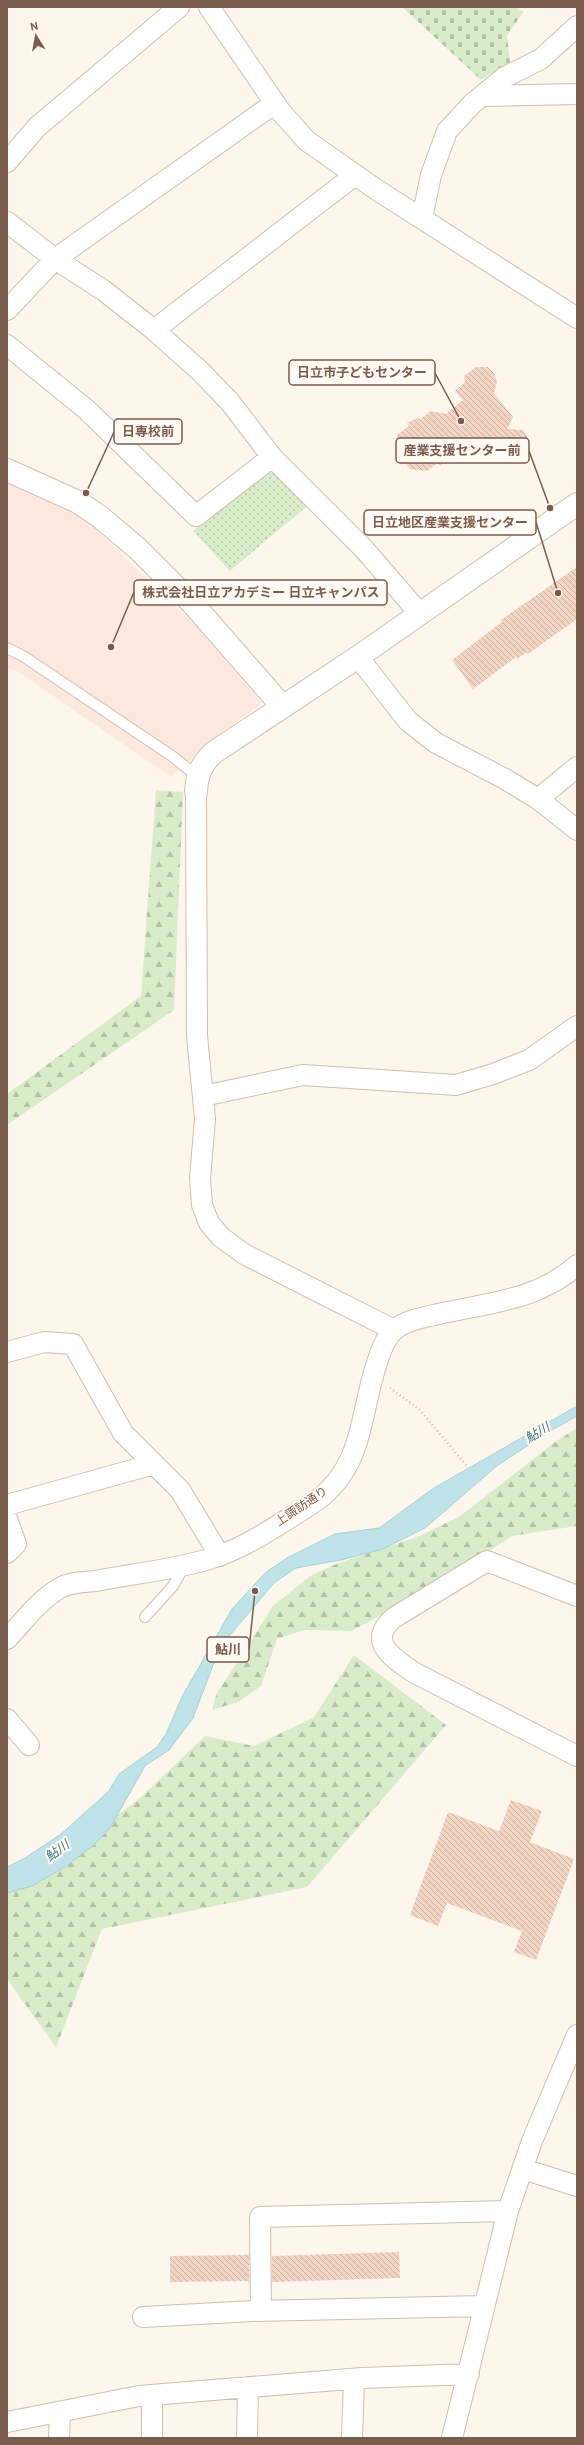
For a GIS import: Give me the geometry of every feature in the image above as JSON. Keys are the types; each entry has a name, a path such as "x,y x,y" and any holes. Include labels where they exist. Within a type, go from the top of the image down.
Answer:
{"street":[{"path":"7,162 37,127 179,7"},
{"path":"209,7 275,103 307,141 355,175 577,318"},
{"path":"422,218 431,175 447,131 482,96 506,77 540,59 577,26"},
{"path":"482,96 577,94"},
{"path":"7,310 55,258 275,103"},
{"path":"154,330 355,175"},
{"path":"7,222 55,258 103,290 154,330 200,371 230,402 272,457 364,549 420,614"},
{"path":"7,345 87,410 196,516 272,457"},
{"path":"7,470 78,502 98,516 137,548 193,604 282,706"},
{"path":"394,1330 244,1254 221,1237 209,1223 202,1205 200,1178 205,1119 204,1096 197,1036 196,784 203,763 213,753 358,657 577,504"},
{"path":"358,657 408,721 430,739 505,779 538,799 577,830"},
{"path":"538,799 577,767"},
{"path":"204,1096 303,1075 456,1085 493,1074 528,1060 577,1026"},
{"name":"上諏訪通り","path":"7,1639 37,1607 61,1587 185,1565 220,1556 234,1550 311,1504 327,1493 350,1463 358,1442 378,1358 386,1340 394,1330 404,1323 534,1293 564,1277 577,1265"},
{"path":"7,1352 44,1342 73,1344 123,1433 180,1490 220,1556"},
{"path":"7,1505 154,1464"},
{"path":"7,1519 16,1544 7,1553"},
{"path":"577,1596 487,1561 395,1617 384,1625 382,1635 384,1647 390,1657 413,1672 577,1756"},
{"path":"7,1719 29,1745"},
{"path":"452,2438 469,2374 483,2306 508,2211 532,2141 577,2035"},
{"path":"523,2169 577,2186"},
{"path":"261,2311 260,2217 508,2211"},
{"path":"143,2317 261,2311 483,2306"},
{"path":"7,2422 152,2395 354,2378 469,2374"},
{"path":"352,2438 354,2378"},
{"path":"247,2438 248,2387"},
{"path":"152,2395 152,2438"},
{"path":"59,2438 60,2412"}],"lane":[{"path":"7,648 23,656 172,756 196,784"},
{"path":"145,1617 173,1586 185,1565"}],"path":[{"path":"371,1383 386,1384 399,1397 419,1409 466,1465"}],"shaded area":[{"path":"7,482 83,517 196,626 262,703 213,739 171,777 17,671 7,668"}],"green space":[{"path":"402,7 517,7 523,12 507,36 510,62 481,80"},
{"path":"272,468 306,507 230,571 193,531"},
{"path":"156,790 183,792 174,1010 7,1125 7,1094 141,996"},
{"path":"577,1428 577,1526 512,1536 450,1577 352,1631 304,1630 277,1639 261,1686 238,1702 212,1710 216,1695 273,1606 310,1576 336,1564 417,1537 459,1517 555,1442"},
{"path":"354,1655 446,1725 307,1887 102,1929 56,2047 7,1979 7,1889 28,1881 138,1800 205,1736 254,1746 314,1717"}],"water":[{"path":"577,1406 577,1416 547,1433 498,1465 425,1528 383,1549 341,1560 296,1568 274,1583 220,1647 193,1718 169,1750 145,1766 110,1828 95,1844 65,1867 32,1886 7,1893 7,1867 25,1858 61,1834 108,1792 119,1774 157,1747 166,1734 183,1695 232,1609 266,1572 287,1558 335,1534 379,1528 434,1488"}],"building":[{"path":"476,367 488,367 494,373 497,381 494,393 513,417 507,429 523,430 529,440 528,448 524,456 519,459 505,458 505,461 489,459 489,455 482,456 468,439 440,465 436,464 427,471 410,469 396,451 397,435 409,426 407,423 417,418 421,419 431,411 446,414 463,400 455,391 465,382 464,376"},
{"path":"577,567 577,619 528,654 527,652 517,659 516,657 473,689 452,660 502,622 501,620"},
{"path":"511,1800 542,1811 530,1842 574,1859 536,1960 514,1952 522,1931 447,1903 438,1926 410,1915 448,1812 499,1831"},
{"path":"399,2252 400,2278 272,2282 272,2256"},
{"path":"249,2255 249,2281 170,2282 170,2256"}],"place":[{"name":"日立市子どもセンター","path":"461,421"},
{"name":"日専校前","path":"86,493"},
{"name":"産業支援センター前","path":"550,508"},
{"name":"日立地区産業支援センター","path":"558,593"},
{"name":"株式会社日立アカデミー 日立キャンパス","path":"111,647"},
{"name":"鮎川","path":"255,1591"}]}
